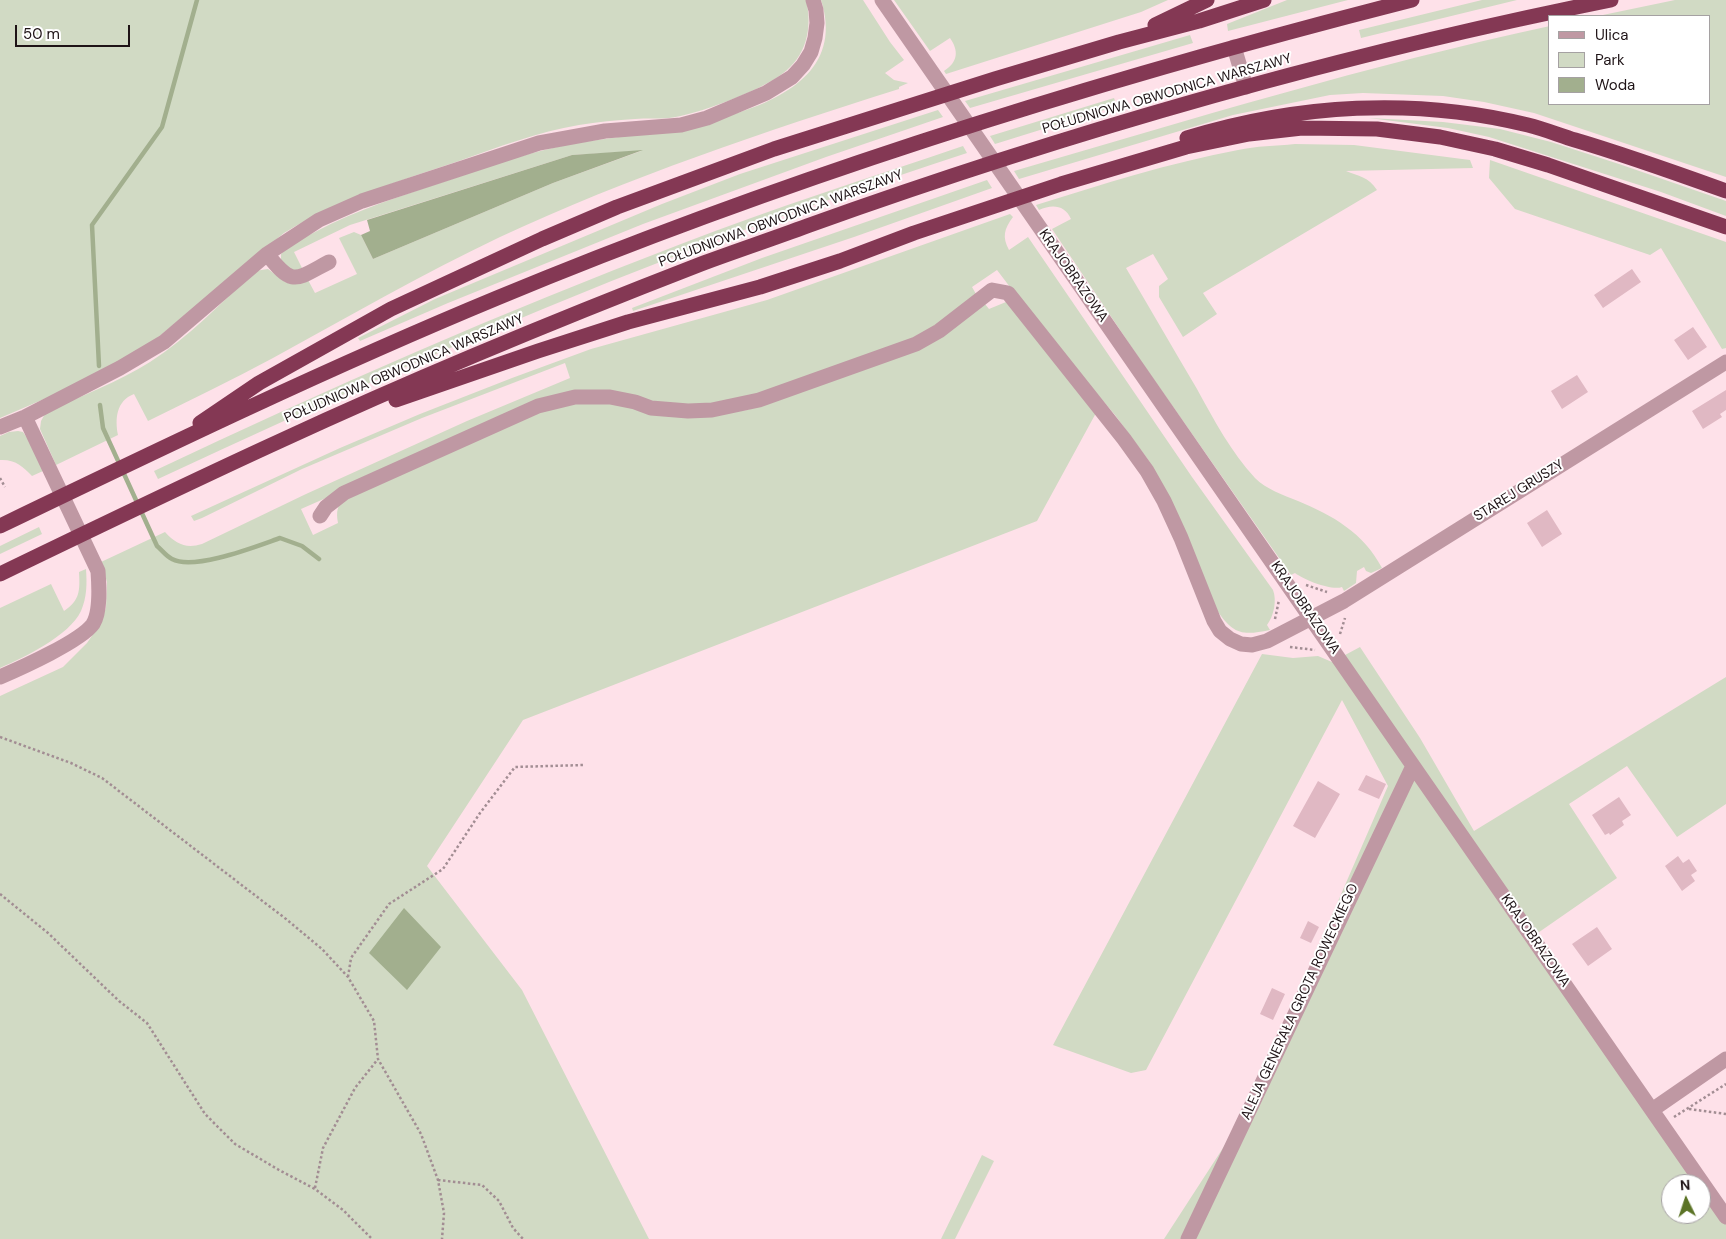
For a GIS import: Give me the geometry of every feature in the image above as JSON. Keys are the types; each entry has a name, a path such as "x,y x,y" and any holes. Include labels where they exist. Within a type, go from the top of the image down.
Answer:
{"highway":[{"path":"1119,42 1207,0"},
{"path":"161,449 259,383 391,309 542,239 617,207 774,149 1119,42 1199,21 1264,0"},
{"name":"POŁUDNIOWA OBWODNICA WARSZAWY","path":"0,526 161,449 422,330 679,227 779,191 998,118 1234,47 1412,0"},
{"name":"POŁUDNIOWA OBWODNICA WARSZAWY","path":"0,574 283,439 514,339 707,262 868,204 1045,145 1246,87 1433,39 1611,0"},
{"path":"1061,184 1157,147 1212,130 1294,113 1376,107 1460,113 1528,125 1620,153 1726,191"},
{"path":"283,439 628,322 760,288 1061,184 1178,149 1248,134 1302,128 1378,129 1440,137 1495,149 1548,165 1726,227"}],"street":[{"path":"0,427 25,417 120,368 164,342 267,254 320,220 362,200 539,143 605,131 681,125 707,118 766,93 792,77 811,52 817,23 813,0"},
{"name":"KRAJOBRAZOWA","path":"882,0 1726,1217"},
{"path":"1234,47 1246,87"},
{"path":"267,254 286,277 295,278 329,262"},
{"name":"STAREJ GRUSZY","path":"320,516 326,507 344,493 538,406 575,397 610,397 651,408 688,411 712,410 759,400 916,344 940,331 992,290 1008,293 1124,439 1164,502 1196,572 1214,621 1220,631 1230,640 1252,645 1267,641 1344,601 1726,362"},
{"path":"0,677 78,638 93,623 100,597 98,571 25,417"},
{"name":"ALEJA GENERAŁA GROTA ROWECKIEGO","path":"1188,1239 1413,766"},
{"path":"1652,1110 1726,1059"}],"path":[{"path":"0,478 4,487"},
{"path":"1302,584 1335,594"},
{"path":"1285,643 1290,646 1322,651"},
{"path":"0,737 71,763 102,778 286,919 322,949 348,978 374,1021 378,1059 421,1134 438,1180 444,1213 442,1239"},
{"path":"348,978 351,958 389,904 443,869 480,813 515,768 584,766"},
{"path":"0,894 48,933 120,1001 147,1023 205,1114 235,1144 315,1189 343,1210 372,1239"},
{"path":"315,1189 323,1148 355,1088 378,1059"},
{"path":"1662,1124 1726,1084"},
{"path":"1687,1108 1726,1114"},
{"path":"438,1180 482,1185 499,1201 513,1228 523,1239"}],"green space":[{"path":"0,0 806,0 809,21 806,41 797,59 790,67 772,81 744,95 681,116 600,122 533,136 392,184 347,201 305,221 284,233 144,349 56,394 0,418"},
{"path":"821,0 863,0 904,60 885,73 894,80 908,83 899,87 899,89 797,122 647,175 549,215 442,266 258,366 148,421 134,394 123,401 118,411 118,435 56,465 40,429 41,421 46,412 112,382 150,362 191,331 255,271 268,269 285,282 290,283 308,280 315,293 357,274 339,238 354,232 361,235 373,259 553,183 641,151 572,155 350,225 294,252 303,270 291,271 281,260 281,254 297,241 364,209 516,158 557,147 683,127 732,115 775,98 807,74 824,42"},
{"path":"894,0 1168,0 1141,12 946,74 944,71 949,68 956,56 955,47 950,38 930,51"},
{"path":"1287,0 1348,0 1228,31 1227,24"},
{"path":"1482,0 1517,0 1361,38 1359,30"},
{"path":"1675,0 1726,0 1726,177 1534,113 1484,102 1443,96 1363,93 1330,95 1233,115 1019,179 1014,171 1348,75 1548,26 1548,105 1711,105 1711,15 1603,15"},
{"path":"1190,35 1193,43 970,108 965,101"},
{"path":"1114,98 1117,106 995,144 990,136"},
{"path":"938,110 943,117 826,157 643,224 360,341 358,338 435,299 662,204 740,174"},
{"path":"1369,118 1443,122 1500,129 1551,142 1726,201 1726,216 1661,192 1489,137 1448,128"},
{"path":"1295,144 1354,145 1470,160 1473,168 1346,171 1367,180 1377,190 1203,293 1217,314 1183,337 1159,297 1159,286 1168,279 1153,254 1126,268 1223,435 1246,468 1259,482 1269,489 1311,506 1335,519 1356,535 1375,556 1382,568 1371,573 1366,571 1364,567 1357,571 1356,583 1344,591 1342,587 1325,586 1311,582 1295,573 1291,575 1143,364 1052,229 1071,219 1068,214 1062,208 1049,207 1039,210 1036,205 1111,182 1212,155 1259,147"},
{"path":"963,146 967,153 750,228 547,307 351,391 158,479 154,471 350,381 481,324 614,270 751,218"},
{"path":"1490,160 1726,242 1726,348 1722,349 1661,248 1650,255 1515,209 1489,178"},
{"path":"987,180 992,188 854,237 633,311 632,308 762,258"},
{"path":"1010,214 1013,217 1006,229 1005,237 1009,250 1028,237 1192,477 1273,590 1275,598 1274,608 1267,625 1270,630 1245,633 1233,628 1222,617 1216,609 1172,502 1149,461 1115,415 1042,329 997,270 972,287 976,294 951,317 932,330 901,344 774,392 730,404 687,408 661,405 620,395 596,392 556,397 301,509 313,535 338,523 338,509 345,497 537,410 574,401 622,403 644,412 673,415 711,415 747,410 922,346 985,304 989,309 1006,302 1013,307 1096,413 1037,521 523,720 427,866 522,990 649,1239 0,1239 0,696 63,667 87,643 98,627 106,608 107,582 101,562 165,532 173,540 186,546 202,544 306,494 467,421 570,378 565,363 422,418 302,469 202,518 194,521 191,516 340,448 512,378 591,349 767,300"},
{"path":"18,431 23,432 34,448 43,471 32,476 18,464 0,460 0,436"},
{"path":"39,527 42,534 0,554 0,546"},
{"path":"86,569 84,601 81,611 75,620 67,629 45,645 0,668 0,608 51,584 64,611 76,599 79,590 79,572"},
{"path":"1360,647 1420,738 1474,831 1726,677 1726,804 1677,837 1627,766 1569,804 1617,878 1532,937 1696,1174 1661,1174 1661,1224 1711,1224 1711,1195 1726,1217 1726,1239 1164,1239 1247,1111 1388,786 1342,700 1146,1070 1131,1073 1053,1045 1262,654 1293,658 1318,656 1332,662"},
{"path":"982,1155 994,1161 955,1239 941,1239"}],"water":[{"path":"643,150 553,183 373,259 361,235 370,231 367,220 572,155"},
{"path":"404,908 441,947 407,990 369,953"}],"building":[{"path":"1632,269 1641,282 1603,308 1594,295"},
{"path":"1693,327 1707,347 1688,360 1674,340"},
{"path":"1577,375 1588,392 1562,409 1551,391"},
{"path":"1726,390 1726,410 1720,414 1722,417 1703,429 1692,411"},
{"path":"1547,510 1562,534 1542,547 1527,523"},
{"path":"1366,775 1386,784 1379,799 1358,790"},
{"path":"1318,781 1340,794 1315,838 1293,826"},
{"path":"1619,797 1631,815 1622,821 1624,825 1610,835 1609,833 1605,835 1592,815"},
{"path":"1678,856 1683,863 1689,859 1697,871 1691,875 1695,881 1682,891 1665,866"},
{"path":"1308,921 1319,927 1311,943 1300,938"},
{"path":"1597,927 1612,949 1588,966 1572,944"},
{"path":"1272,988 1285,994 1273,1020 1260,1014"}],"waterway":[{"path":"99,366 92,225 162,127 197,0"},
{"path":"100,405 103,428 157,546 170,558 182,562 210,560 280,538 302,546 319,559"}]}
